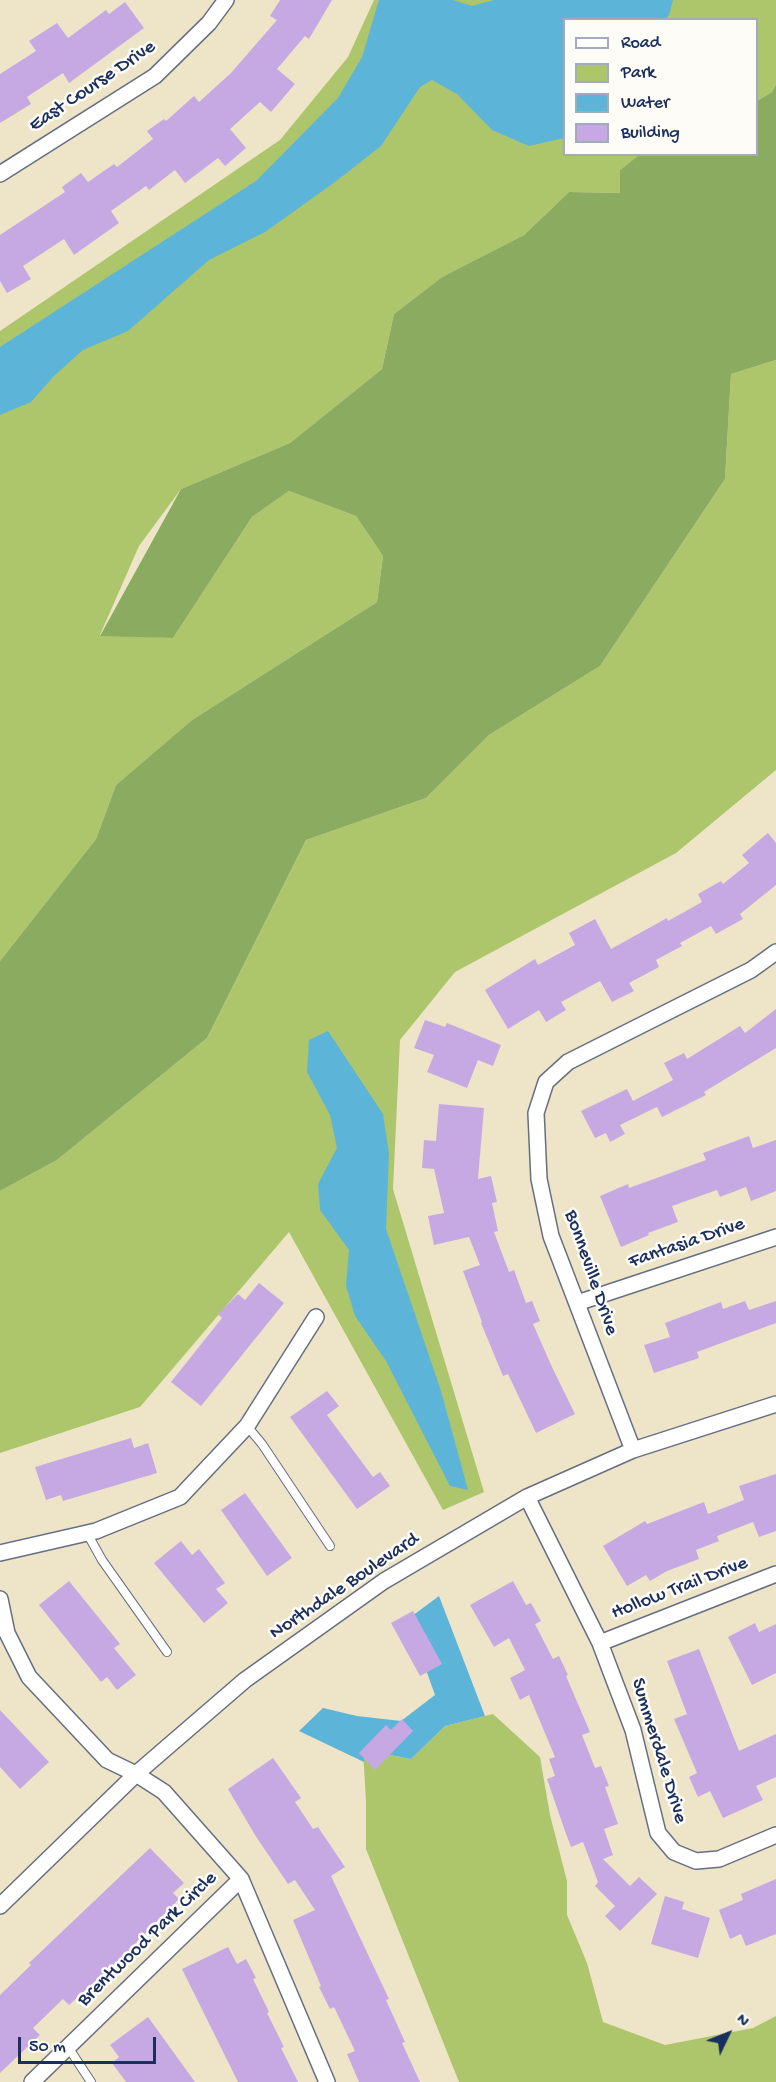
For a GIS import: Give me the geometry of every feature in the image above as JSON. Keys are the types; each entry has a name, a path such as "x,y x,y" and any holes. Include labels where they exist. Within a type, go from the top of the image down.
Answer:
{"street":[{"name":"East Course Drive","path":"0,174 155,76 209,23 226,0"},
{"name":"Bonneville Drive","path":"633,1450 551,1236 538,1179 536,1113 546,1082 568,1062 751,970 776,952"},
{"name":"Fantasia Drive","path":"577,1303 776,1237"},
{"path":"0,1553 87,1533 180,1497 247,1426 316,1317"},
{"name":"Northdale Boulevard","path":"0,1906 136,1774 245,1680 384,1581 527,1497 633,1450 776,1404"},
{"name":"Summerdale Drive","path":"527,1497 600,1643 633,1730 658,1833 674,1852 696,1861 719,1859 776,1835"},
{"name":"Hollow Trail Drive","path":"600,1643 776,1574"},
{"name":"Brentwood Park Circle","path":"1,1604 4,1635 29,1677 107,1760 136,1774 164,1792 242,1878 327,2082"},
{"name":"Brentwood Park Circle","path":"32,2082 242,1878"}],"lane":[{"path":"247,1426 262,1444 330,1546"},
{"path":"87,1533 102,1560 167,1652"},
{"path":"68,2047 91,2082"}],"green space":[{"path":"374,0 776,0 776,84 772,92 758,100 758,18 563,18 563,156 638,156 620,170 620,193 569,192 524,235 442,277 394,314 382,369 290,443 181,489 139,546 100,635 173,638 252,517 289,491 356,516 383,556 377,602 192,720 116,785 96,839 0,961 0,331 280,140 348,57"},
{"path":"776,84 776,360 731,374 725,479 600,666 489,735 426,798 306,840 207,1038 57,1160 0,1191 0,961 96,839 116,785 192,720 377,602 383,556 356,516 289,491 252,517 173,638 100,636 181,489 290,443 382,369 394,314 442,277 524,235 569,192 620,193 620,170 638,156 758,156 758,100 772,92"},
{"path":"776,360 776,770 676,853 455,972 400,1040 393,1189 484,1492 443,1510 289,1232 140,1407 0,1453 0,1191 57,1160 207,1038 306,840 426,798 489,735 600,666 725,479 731,374"},
{"path":"493,1714 540,1757 550,1815 567,1881 567,1915 587,1963 603,2022 665,2045 753,2028 776,2016 776,2082 459,2082 366,1849 363,1750 411,1759 445,1726"}],"water":[{"path":"379,0 453,0 472,6 494,0 673,0 667,18 563,18 563,138 529,146 492,130 457,94 432,80 420,87 381,146 335,182 265,232 209,260 128,331 83,350 55,375 31,402 0,415 0,347 256,181 338,98 362,57"},
{"path":"328,1031 383,1114 389,1153 386,1229 441,1391 468,1490 450,1486 386,1361 355,1316 346,1286 349,1250 320,1210 318,1184 337,1148 330,1115 307,1072 309,1040"},
{"path":"439,1596 485,1716 445,1726 411,1759 364,1750 364,1762 299,1731 323,1708 357,1716 401,1721 435,1695 408,1619"}],"building":[{"path":"280,0 332,0 309,39 305,36 277,69 295,84 271,112 260,102 230,129 246,148 225,166 218,158 185,183 175,170 149,190 146,186 111,211 119,223 74,255 64,239 23,266 31,279 7,293 0,281 0,235 65,192 62,187 81,173 88,182 114,164 117,167 153,139 147,131 164,119 166,121 194,96 199,102 231,73 277,20 270,16"},
{"path":"125,2 144,28 69,83 63,73 27,97 31,104 0,123 0,74 36,51 29,41 57,23 68,38 106,10 109,14"},
{"path":"768,833 776,843 776,885 740,914 743,919 716,934 711,926 680,943 682,946 656,960 659,967 629,983 634,991 612,1002 600,981 561,1002 566,1010 546,1022 539,1010 508,1029 485,990 535,959 538,965 575,945 569,933 595,919 611,949 667,918 668,921 702,902 698,894 721,881 723,884 749,863 742,855"},
{"path":"776,1009 776,1048 704,1092 706,1095 662,1117 657,1107 620,1125 625,1134 610,1142 606,1133 595,1138 581,1111 627,1089 633,1101 673,1080 664,1063 684,1053 687,1059 740,1026 745,1033"},
{"path":"425,1020 445,1027 447,1023 501,1045 493,1066 478,1060 467,1088 427,1072 434,1055 414,1048"},
{"path":"439,1104 484,1108 478,1179 491,1176 497,1202 492,1203 498,1231 494,1232 509,1272 514,1270 526,1303 532,1301 540,1321 533,1324 575,1414 536,1433 508,1374 503,1376 463,1271 480,1265 469,1237 434,1245 428,1216 444,1213 434,1169 422,1168 424,1140 436,1141"},
{"path":"749,1136 753,1148 776,1140 776,1191 751,1201 746,1187 720,1197 717,1190 672,1206 678,1222 648,1233 649,1235 621,1247 600,1196 628,1184 629,1188 706,1160 703,1153"},
{"path":"259,1283 284,1303 201,1406 171,1382 222,1318 218,1314 238,1294 245,1300"},
{"path":"745,1301 749,1310 776,1301 776,1323 697,1352 699,1358 654,1373 644,1345 670,1337 665,1323 721,1302 723,1309"},
{"path":"327,1391 339,1406 327,1415 373,1477 380,1472 390,1486 357,1509 290,1417"},
{"path":"131,1438 134,1448 148,1443 157,1473 63,1501 61,1495 46,1500 35,1467"},
{"path":"776,1474 776,1531 759,1537 753,1522 717,1536 719,1541 696,1550 699,1559 667,1571 650,1581 646,1575 627,1586 603,1546 645,1521 647,1524 704,1502 708,1514 744,1500 739,1486"},
{"path":"245,1493 292,1558 267,1576 221,1510"},
{"path":"181,1541 192,1555 199,1549 225,1583 216,1589 228,1603 204,1623 154,1563"},
{"path":"69,1581 120,1644 114,1648 136,1675 117,1690 107,1677 101,1682 39,1605"},
{"path":"513,1581 526,1605 531,1603 541,1621 535,1624 553,1659 559,1656 568,1675 566,1676 590,1732 582,1735 595,1768 601,1766 609,1786 605,1787 618,1824 604,1829 613,1855 603,1859 630,1886 639,1877 657,1894 620,1931 605,1916 615,1906 595,1886 598,1882 583,1842 571,1847 565,1831 547,1779 555,1776 549,1759 555,1757 529,1695 520,1700 510,1678 525,1670 509,1638 494,1647 470,1605"},
{"path":"413,1611 442,1664 420,1676 391,1623"},
{"path":"755,1623 759,1632 776,1624 776,1673 752,1685 728,1637"},
{"path":"699,1649 739,1751 776,1734 776,1777 756,1786 763,1800 723,1818 710,1791 698,1797 689,1777 697,1773 674,1719 687,1714 667,1661"},
{"path":"0,1710 49,1762 20,1789 0,1767"},
{"path":"402,1719 413,1731 375,1770 359,1753 386,1725 391,1730"},
{"path":"273,1758 301,1798 295,1802 313,1829 318,1827 345,1867 331,1876 389,1999 386,2000 405,2042 402,2043 420,2082 359,2082 347,2054 355,2051 334,2007 330,2009 319,1987 321,1986 293,1920 315,1910 295,1880 288,1884 228,1789"},
{"path":"150,1848 184,1883 173,1893 179,1899 125,1954 69,2005 63,1999 33,2028 40,2035 0,2073 0,1995 31,1965 29,1963"},
{"path":"776,1879 776,1934 746,1946 741,1934 730,1939 719,1910 743,1900 741,1894"},
{"path":"665,1896 684,1902 682,1909 710,1918 698,1958 651,1944"},
{"path":"228,1947 237,1964 246,1959 256,1978 253,1979 284,2047 281,2048 298,2082 238,2082 182,1969"},
{"path":"148,2017 195,2082 126,2082 112,2063 119,2057 110,2045"}]}
